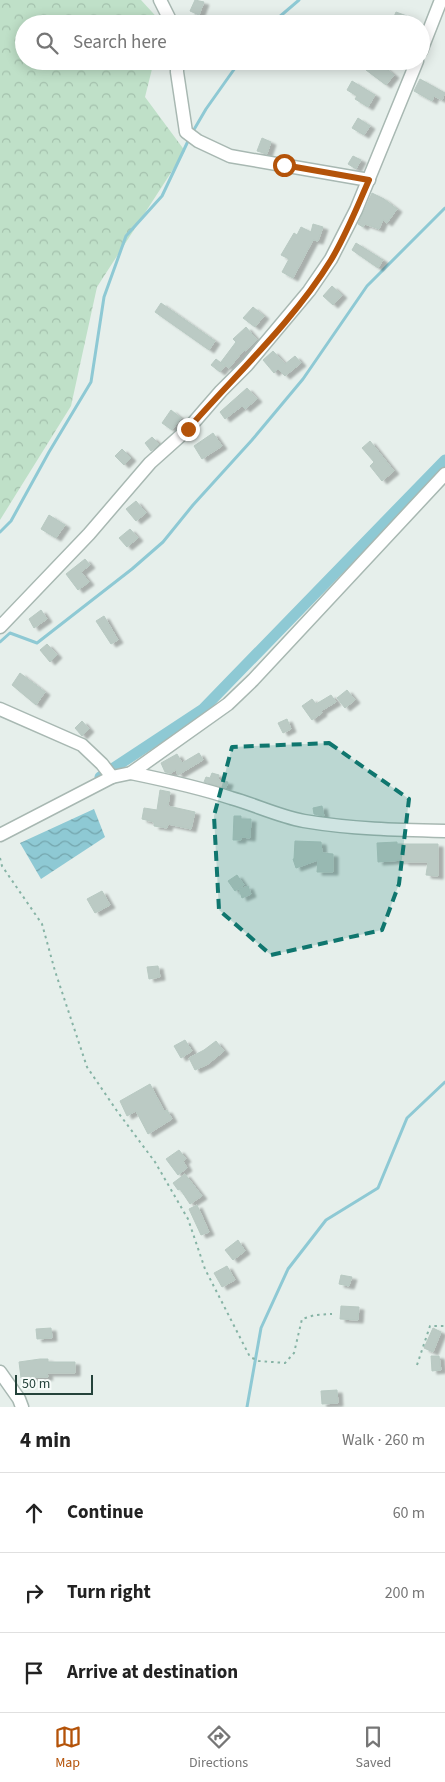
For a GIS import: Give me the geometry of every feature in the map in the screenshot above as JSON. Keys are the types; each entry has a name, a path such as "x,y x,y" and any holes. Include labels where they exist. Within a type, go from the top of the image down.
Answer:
{"street":[{"path":"160,0 168,15"},
{"path":"430,28 441,0"},
{"path":"177,70 186,132 198,140 230,156 369,180"},
{"path":"0,627 89,534 150,463 188,429 247,365 309,291 331,259 369,180 413,70"},
{"path":"0,835 112,777 131,773 228,704 445,474"},
{"path":"0,709 82,745 102,764 112,777"},
{"path":"131,773 192,786 302,820 356,828 445,831"},
{"path":"0,1372 19,1399 22,1407"}],"path":[{"path":"0,858 2,866 42,924 55,971 87,1067 154,1162 188,1220 205,1269 250,1357 259,1361 285,1363 294,1353 302,1319 315,1315 332,1314"},
{"path":"417,1365 430,1326 445,1326"}],"highlighted area":[{"path":"329,743 409,799 399,884 382,930 271,955 219,910 214,816 232,747"}],"green space":[{"path":"0,0 141,0 155,15 15,15 15,70 152,70 145,97 185,151 97,287 71,406 0,520"}],"water":[{"path":"94,809 105,837 41,879 20,843"}],"building":[{"path":"195,0 204,2 199,15 190,11"},
{"path":"366,70 388,70 394,75 386,85"},
{"path":"420,79 445,93 442,100 434,96 432,101 414,91"},
{"path":"352,81 375,95 368,107 355,99 357,96 347,90"},
{"path":"358,118 370,126 364,135 352,128"},
{"path":"262,138 271,142 267,154 257,151"},
{"path":"353,156 361,160 356,169 348,164"},
{"path":"372,193 397,209 387,223 383,220 379,229 365,224 363,227 358,224"},
{"path":"313,224 323,227 318,241 313,240 293,278 282,272 289,259 281,255 294,233 297,235 301,227 311,232"},
{"path":"356,243 383,260 378,268 352,250"},
{"path":"332,286 342,295 333,305 323,296"},
{"path":"161,303 215,341 209,350 155,312"},
{"path":"253,307 264,316 255,327 243,318"},
{"path":"246,327 257,340 244,350 229,368 221,362 236,342 233,339"},
{"path":"273,351 285,364 295,356 301,363 285,376 278,369 274,373 263,360"},
{"path":"216,359 225,366 220,372 211,365"},
{"path":"247,388 257,399 245,409 242,406 225,419 220,412"},
{"path":"171,410 181,418 172,430 162,423"},
{"path":"213,433 222,446 202,459 194,446"},
{"path":"152,437 159,444 151,451 145,443"},
{"path":"370,441 394,471 382,481 370,466 374,462 362,448"},
{"path":"122,449 131,458 124,465 115,456"},
{"path":"136,501 146,513 136,521 126,509"},
{"path":"49,515 65,525 56,538 41,529"},
{"path":"130,529 138,538 127,547 119,538"},
{"path":"85,559 90,565 81,572 89,582 78,590 66,574"},
{"path":"41,610 47,619 34,628 29,619"},
{"path":"104,616 118,640 111,644 96,621"},
{"path":"47,644 57,655 50,662 40,650"},
{"path":"20,673 45,692 36,705 12,685"},
{"path":"347,690 355,700 345,708 337,698"},
{"path":"331,695 336,702 321,711 322,713 312,720 302,706 312,699 316,704"},
{"path":"287,719 291,729 283,733 278,723"},
{"path":"82,721 89,729 82,736 75,728"},
{"path":"199,753 203,760 178,775 176,770 171,773 165,772 161,763 177,754 182,763"},
{"path":"212,773 219,775 218,780 228,782 226,788 204,782 206,777 210,778"},
{"path":"160,790 170,792 168,806 195,812 191,829 168,824 167,828 154,826 154,822 142,819 144,808 157,810"},
{"path":"322,806 324,816 314,814 313,808"},
{"path":"234,816 241,816 241,819 251,819 250,838 241,837 241,840 233,840"},
{"path":"295,841 321,842 322,853 333,854 333,872 317,872 318,860 296,868 293,859"},
{"path":"397,842 397,844 438,844 438,876 426,875 428,862 404,862 403,860 378,862 377,843"},
{"path":"237,875 244,885 235,891 228,881"},
{"path":"248,886 251,894 242,898 239,889"},
{"path":"102,891 110,905 95,913 87,899"},
{"path":"158,966 160,977 149,979 147,967"},
{"path":"185,1040 192,1051 181,1058 174,1046"},
{"path":"216,1041 224,1051 208,1064 195,1070 189,1058"},
{"path":"150,1084 164,1111 167,1110 172,1119 148,1134 136,1111 127,1116 120,1101"},
{"path":"179,1150 186,1159 183,1161 187,1168 178,1175 166,1159"},
{"path":"185,1174 202,1196 190,1204 180,1189 178,1190 173,1183"},
{"path":"197,1205 209,1232 201,1235 189,1209"},
{"path":"238,1240 245,1251 233,1260 225,1250"},
{"path":"227,1266 235,1280 222,1287 214,1273"},
{"path":"341,1275 352,1277 349,1286 339,1284"},
{"path":"341,1306 359,1307 358,1320 340,1319"},
{"path":"51,1328 52,1338 37,1339 36,1329"},
{"path":"433,1328 441,1332 433,1352 424,1348"},
{"path":"431,1356 439,1356 441,1370 432,1371"},
{"path":"48,1359 48,1362 75,1362 75,1373 47,1373 48,1377 21,1378 19,1362"},
{"path":"337,1390 338,1403 322,1404 321,1391"}],"waterway":[{"path":"282,15 299,0"},
{"path":"192,133 206,109 234,70"},
{"path":"0,532 11,521 91,382 104,297 126,236 162,196 189,139"},
{"path":"0,642 10,633 37,643 132,569 163,542 303,379 367,286 445,208"},
{"path":"100,777 203,709 445,460"},
{"path":"247,1407 261,1328 288,1269 326,1220 378,1188 407,1118 445,1082"}],"route":[{"path":"188,429 247,365 309,291 331,259 369,180 284,165"}]}
